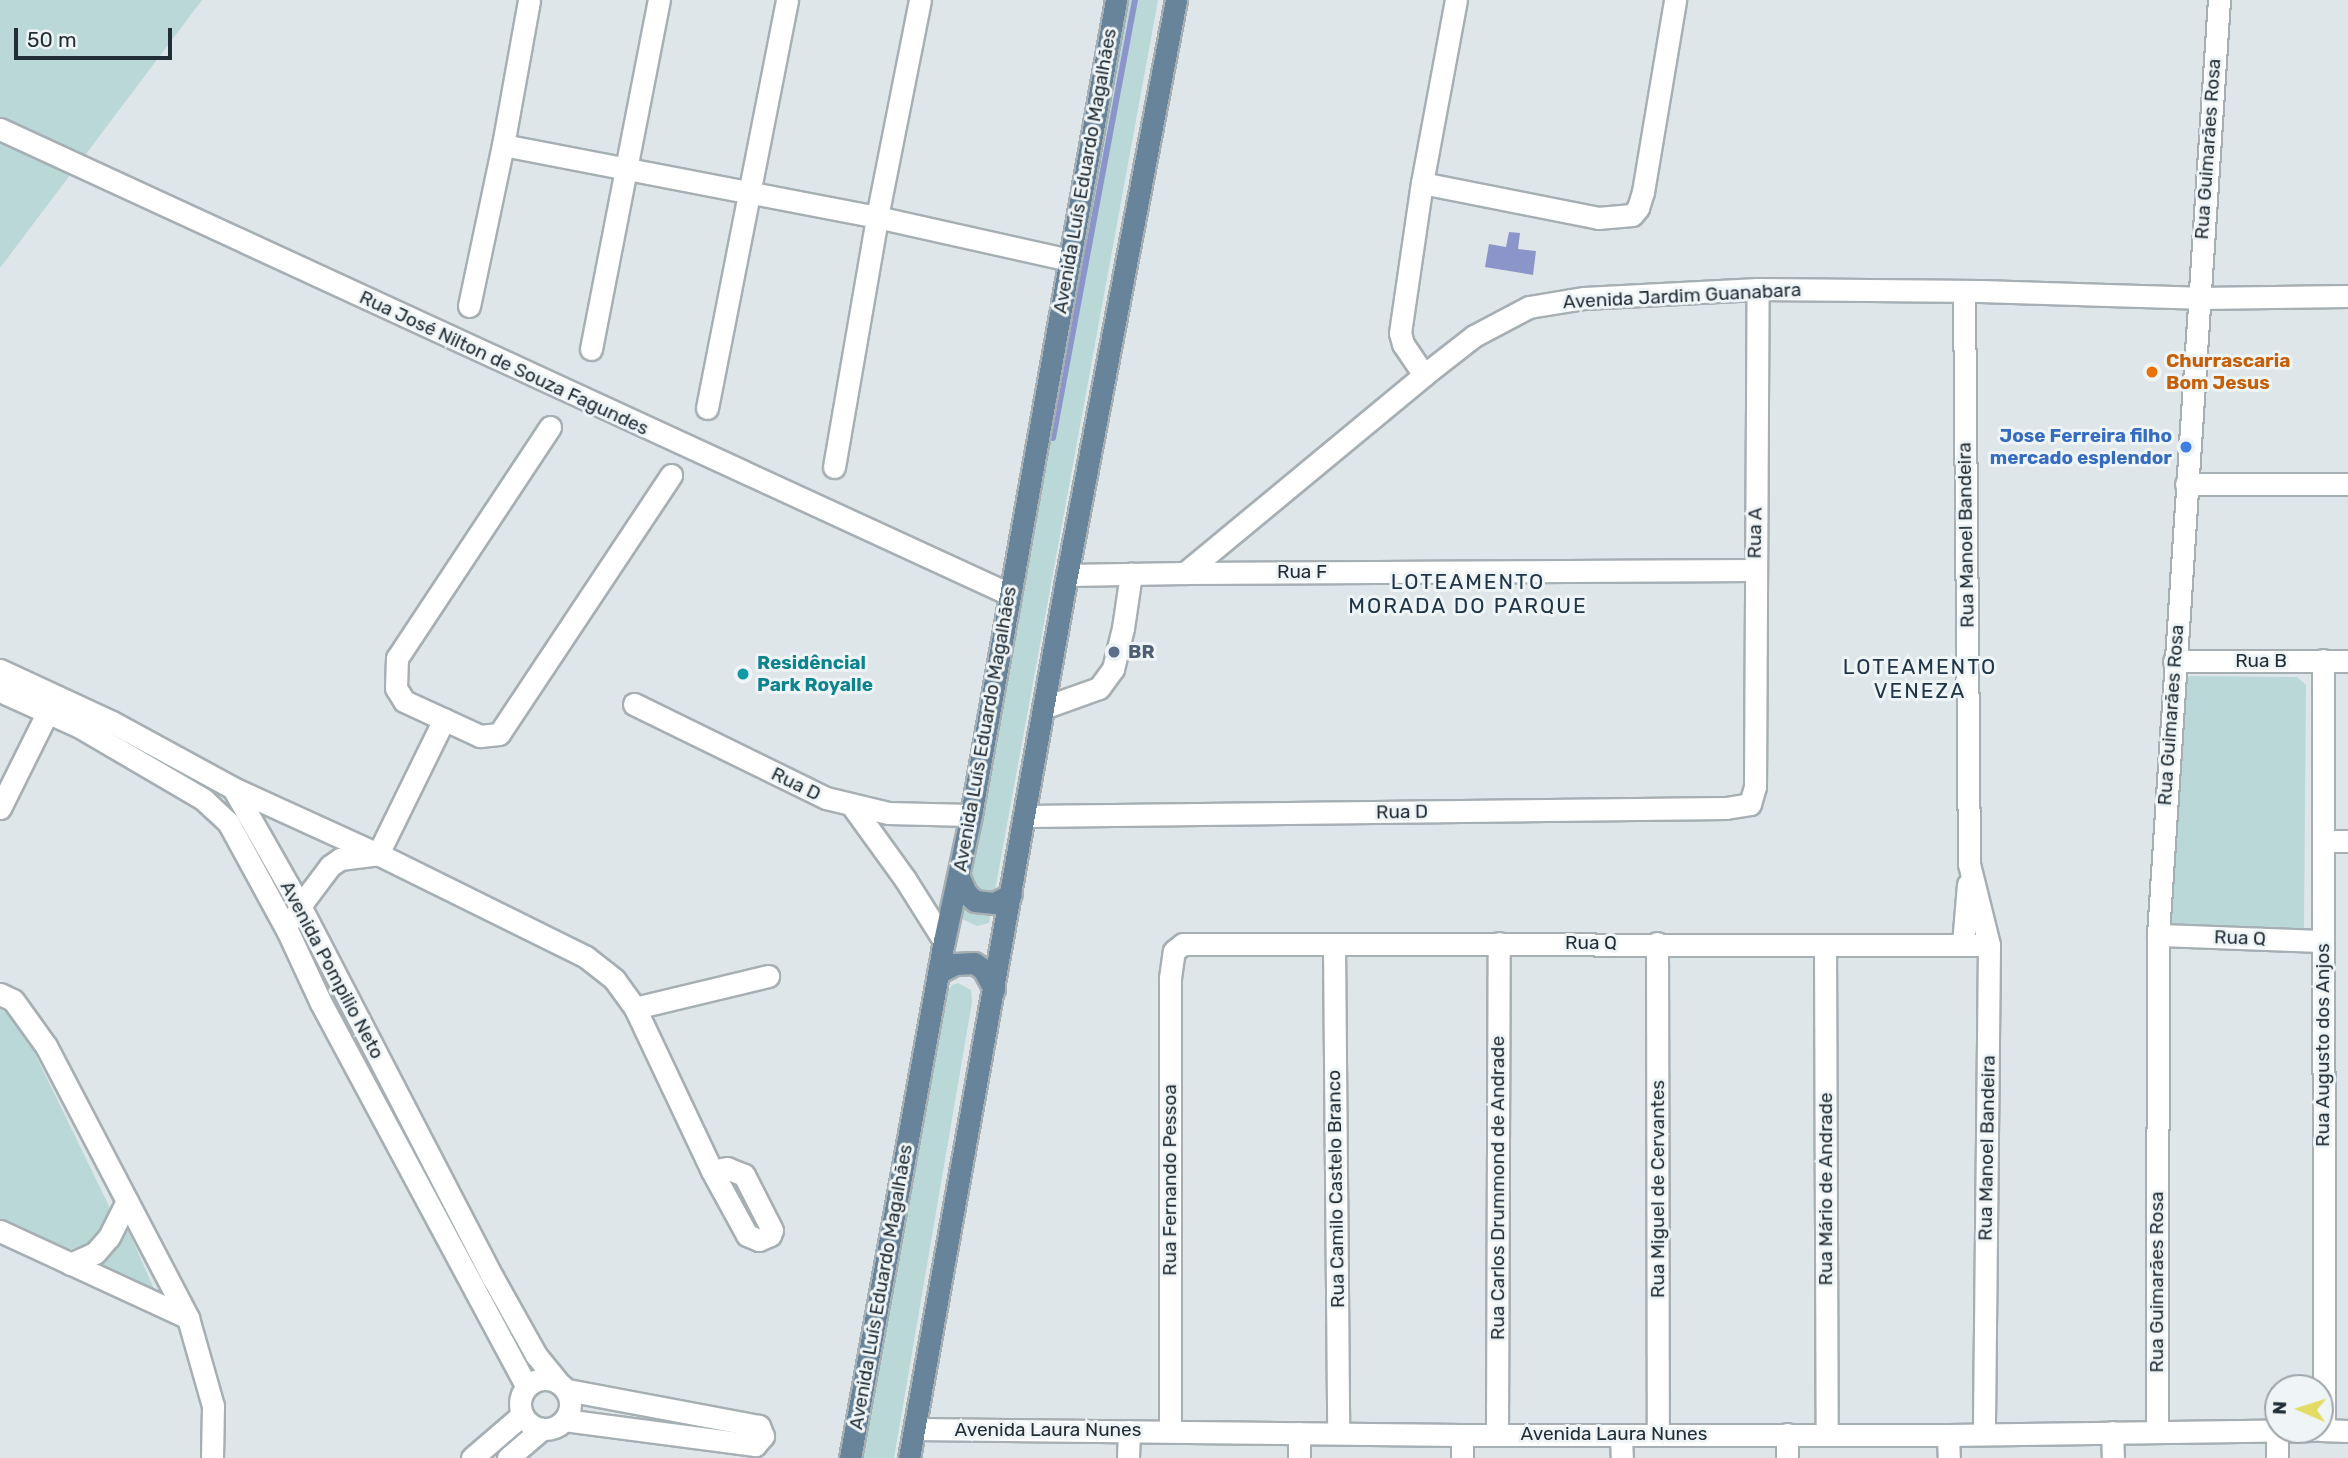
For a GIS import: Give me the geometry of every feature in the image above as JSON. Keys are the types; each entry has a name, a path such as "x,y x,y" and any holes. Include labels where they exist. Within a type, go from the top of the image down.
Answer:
{"main road":[{"name":"Avenida Luís Eduardo Magalhães","path":"850,1458 944,941 971,815 1116,0"},
{"path":"909,1458 1026,816 1066,575 1176,0"},
{"path":"959,877 966,892 975,901 995,903 1012,894"},
{"path":"938,973 964,961 974,963 983,969 994,989"}],"street":[{"path":"469,306 503,145 529,0"},
{"path":"591,349 659,0"},
{"path":"707,408 787,0"},
{"path":"834,467 877,217 920,0"},
{"path":"1423,375 1403,344 1400,333 1422,183 1456,0"},
{"path":"1422,183 1598,218 1632,215 1638,208 1643,192 1675,0"},
{"name":"Rua Guimarães Rosa","path":"2157,1431 2158,935 2219,0"},
{"name":"Rua José Nilton de Souza Fagundes","path":"0,130 1009,594"},
{"path":"503,145 877,217 1069,260"},
{"name":"Avenida Jardim Guanabara","path":"1185,573 1423,375 1474,336 1529,307 1584,298 1758,289 1964,291 2198,298 2348,296"},
{"name":"Rua A","path":"1755,777 1754,570 1758,289"},
{"name":"Rua Manoel Bandeira","path":"1963,944 1969,864 1964,291"},
{"path":"550,427 397,658 396,688 404,701 480,736 499,734 671,475"},
{"path":"2186,484 2348,484"},
{"name":"Rua F","path":"1185,573 1754,570"},
{"path":"1066,575 1185,573"},
{"path":"1043,708 1099,688 1113,669 1123,628 1131,574"},
{"name":"Rua Augusto dos Anjos","path":"2319,1374 2323,660"},
{"name":"Rua B","path":"2174,661 2348,661"},
{"name":"Avenida Pompilio Neto","path":"0,670 51,704 78,726 217,810 228,822 288,932 327,1015 526,1386"},
{"name":"Avenida Pompilio Neto","path":"0,691 112,722 233,788 300,906 493,1278 536,1355 561,1386"},
{"path":"0,808 51,704"},
{"name":"Rua D","path":"634,704 826,799 888,813 971,815"},
{"path":"378,854 444,719"},
{"name":"Rua D","path":"1026,816 1734,808 1750,804 1755,777"},
{"path":"233,788 378,854 586,957 614,979 635,1008 712,1171"},
{"path":"853,807 905,879 944,941"},
{"path":"2324,841 2348,841"},
{"path":"288,932 300,906 330,866 340,859 378,854"},
{"name":"Rua Manoel Bandeira","path":"1969,864 1989,945 1984,1434"},
{"name":"Rua Q","path":"2158,935 2323,941"},
{"name":"Rua Q","path":"1193,942 1334,945 1989,945"},
{"name":"Rua Fernando Pessoa","path":"1170,1431 1170,970 1174,951 1183,944 1193,942"},
{"name":"Rua Carlos Drummond de Andrade","path":"1497,1433 1499,943"},
{"name":"Rua Miguel de Cervantes","path":"1657,943 1658,1434"},
{"name":"Rua Camilo Castelo Branco","path":"1334,945 1338,1433"},
{"name":"Rua Mário de Andrade","path":"1825,945 1827,1433"},
{"path":"635,1008 768,976"},
{"path":"0,994 13,1000 35,1027 188,1318 212,1406 212,1458"},
{"path":"70,1264 95,1253 108,1237 127,1202"},
{"path":"0,1231 188,1318"},
{"path":"542,1429 531,1424 522,1415 520,1400 526,1386 535,1380 759,1426 763,1436 755,1445 564,1420"},
{"path":"508,1458 542,1429 554,1427 564,1420 570,1405 561,1386"},
{"path":"472,1458 522,1415"},
{"name":"Avenida Laura Nunes","path":"915,1429 1462,1435 1948,1435 2264,1431"},
{"path":"1128,1458 1129,1432"},
{"path":"2112,1432 2113,1458"},
{"path":"1299,1433 1299,1458"},
{"path":"1787,1434 1787,1458"},
{"path":"1462,1435 1462,1458"},
{"path":"1622,1435 1622,1458"},
{"path":"1948,1435 1949,1458"}],"green space":[{"path":"0,0 202,0 0,268"},
{"path":"1121,0 1158,0 989,923 977,926 956,916"},
{"path":"2190,676 2297,677 2306,685 2304,929 2295,938 2168,933 2181,683"},
{"path":"958,983 971,990 972,1002 894,1458 854,1458 946,994 952,985"},
{"path":"0,1009 18,1019 109,1206 110,1221 102,1236 87,1246 64,1250 0,1219"},
{"path":"122,1228 129,1232 155,1291 90,1265"}],"water":[{"path":"1509,232 1520,233 1518,249 1536,251 1533,275 1485,267 1489,244 1506,247"}],"waterway":[{"path":"1053,438 1135,0"}],"place":[{"name":"Churrascaria Bom Jesus","path":"2152,372"},
{"name":"Jose Ferreira filho mercado esplendor","path":"2186,447"},
{"name":"BR","path":"1114,652"},
{"name":"Residêncial Park Royalle","path":"743,674"}],"district":[{"name":"LOTEAMENTO MORADA DO PARQUE","path":"1468,594"},
{"name":"LOTEAMENTO VENEZA","path":"1920,679"}]}
